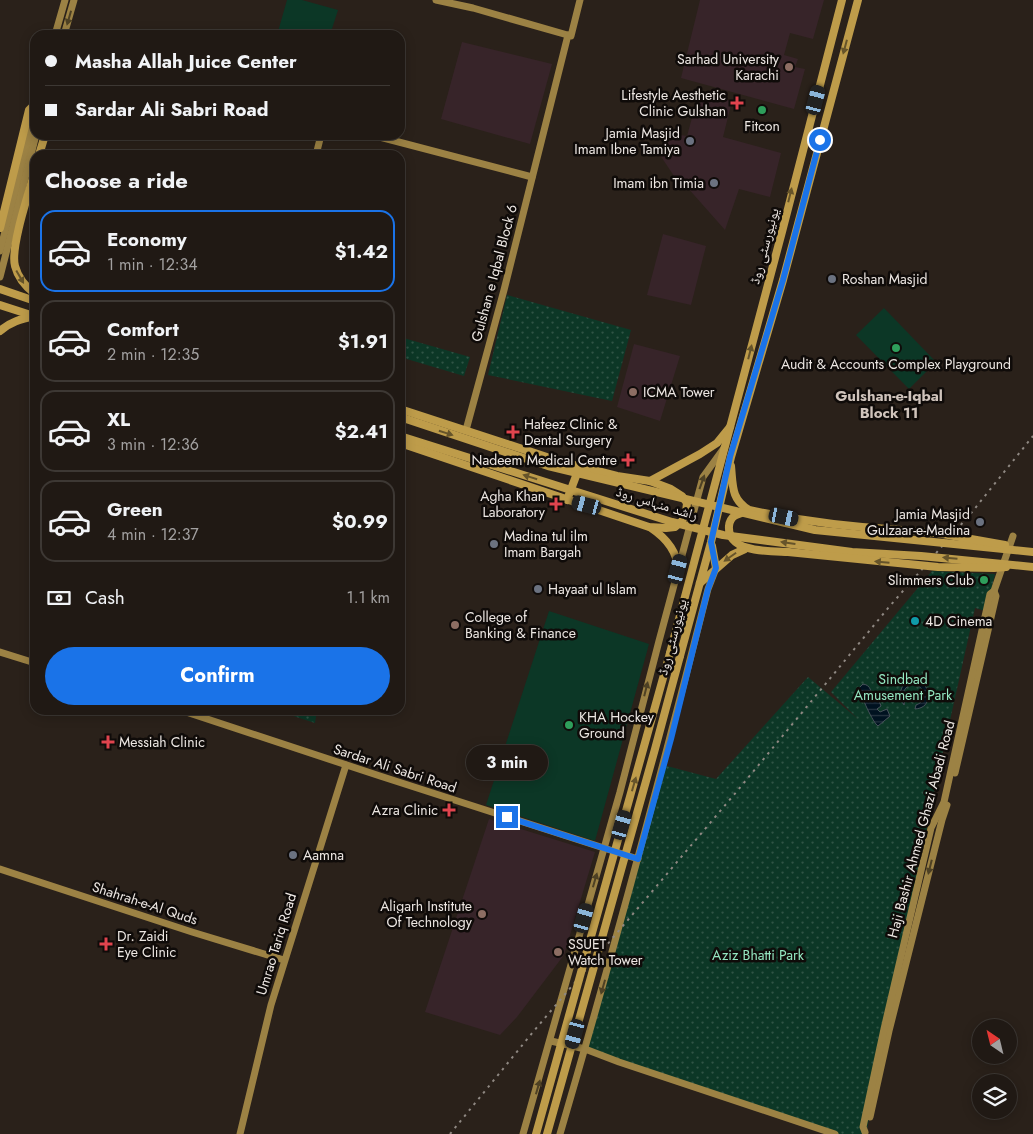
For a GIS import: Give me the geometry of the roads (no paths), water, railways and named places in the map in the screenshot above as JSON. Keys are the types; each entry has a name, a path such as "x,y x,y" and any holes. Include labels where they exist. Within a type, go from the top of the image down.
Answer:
{"main road":[{"name":"یونیورسٹی روڈ","path":"536,1134 732,425 757,320 842,0"},
{"name":"یونیورسٹی روڈ","path":"547,1134 711,542 730,457 783,280 858,0"},
{"path":"0,228 2,213 30,109"},
{"path":"30,190 14,252 15,268 18,276 30,289"},
{"path":"0,290 30,299"},
{"path":"0,305 30,314"},
{"path":"0,331 7,325 30,317"},
{"path":"405,411 535,454 616,476 650,481 671,489 682,496 687,503 686,512 682,521 675,527 649,526 405,445"},
{"name":"راشد منہاس روڈ","path":"405,420 548,466 815,530 1032,552"},
{"path":"650,481 700,454 717,442 732,425"},
{"name":"راشد منہاس روڈ","path":"405,438 672,522 723,535 852,552 921,556 1033,567"},
{"path":"730,457 734,496 749,510 847,527 937,533 990,542 1032,552"},
{"path":"567,500 580,466"},
{"path":"745,549 733,539 728,528 731,518 736,514 749,510"},
{"path":"649,526 665,539 674,551 678,560 678,569"},
{"path":"711,542 716,568"},
{"path":"699,584 732,555 745,549 938,567 994,568 1018,565"}],"street":[{"path":"57,30 65,0"},
{"path":"65,30 74,0"},
{"path":"436,0 473,8 568,35"},
{"name":"Gulshan e Iqbal Block 6","path":"466,430 504,290 568,35 571,36 580,0"},
{"path":"0,251 30,135"},
{"path":"391,140 532,177"},
{"path":"0,276 30,158"},
{"path":"523,1134 551,1041 579,933 604,848 703,477 726,444"},
{"name":"Haji Bashir Ahmed Ghazi Abadi Road","path":"864,1133 867,1129 889,1031 975,690 996,596 994,591 1014,536"},
{"path":"560,1134 671,739 708,589 716,568"},
{"path":"0,652 30,661"},
{"name":"Sardar Ali Sabri Road","path":"195,715 638,859"},
{"name":"Umrao Tariq Road","path":"240,1134 261,1041 284,960 346,765"},
{"name":"Shahrah-e-Al Quds","path":"0,869 284,960"},
{"path":"551,1041 585,1049 835,1134"}],"water":[{"path":"916,680 924,684 928,692 928,700 924,706 915,709 916,705 923,700 924,693 922,689 911,684 907,687 904,692 904,705 899,695 903,685"},
{"path":"863,684 869,687 873,698 879,701 881,706 877,709 880,712 887,709 890,716 878,726 870,715 860,692 859,688"}],"railway":[{"path":"450,1134 533,1032 738,790 889,607 972,512 1033,436"}],"place":[{"name":"Sarhad University Karachi","path":"789,67"},
{"name":"Lifestyle Aesthetic Clinic Gulshan","path":"737,103"},
{"name":"Fitcon","path":"762,110"},
{"name":"Jamia Masjid Imam Ibne Tamiya","path":"690,141"},
{"name":"Imam ibn Timia","path":"714,183"},
{"name":"Roshan Masjid","path":"832,279"},
{"name":"Audit & Accounts Complex Playground","path":"896,348"},
{"name":"ICMA Tower","path":"633,392"},
{"name":"Hafeez Clinic & Dental Surgery","path":"513,432"},
{"name":"Nadeem Medical Centre","path":"628,460"},
{"name":"Agha Khan Laboratory","path":"556,504"},
{"name":"Jamia Masjid Gulzaar-e-Madina","path":"980,522"},
{"name":"Madina tul ilm Imam Bargah","path":"494,544"},
{"name":"Slimmers Club","path":"984,580"},
{"name":"Hayaat ul Islam","path":"538,589"},
{"name":"4D Cinema","path":"915,621"},
{"name":"College of Banking & Finance","path":"455,625"},
{"name":"KHA Hockey Ground","path":"569,725"},
{"name":"Messiah Clinic","path":"108,742"},
{"name":"Azra Clinic","path":"449,810"},
{"name":"Aamna","path":"293,855"},
{"name":"Aligarh Institute Of Technology","path":"482,914"},
{"name":"Dr. Zaidi Eye Clinic","path":"106,944"},
{"name":"SSUET Watch Tower","path":"558,952"}],"district":[{"name":"Gulshan-e-Iqbal Block 11","path":"889,404"}],"park label":[{"name":"Sindbad Amusement Park","path":"903,688"},
{"name":"Aziz Bhatti Park","path":"758,955"}]}
